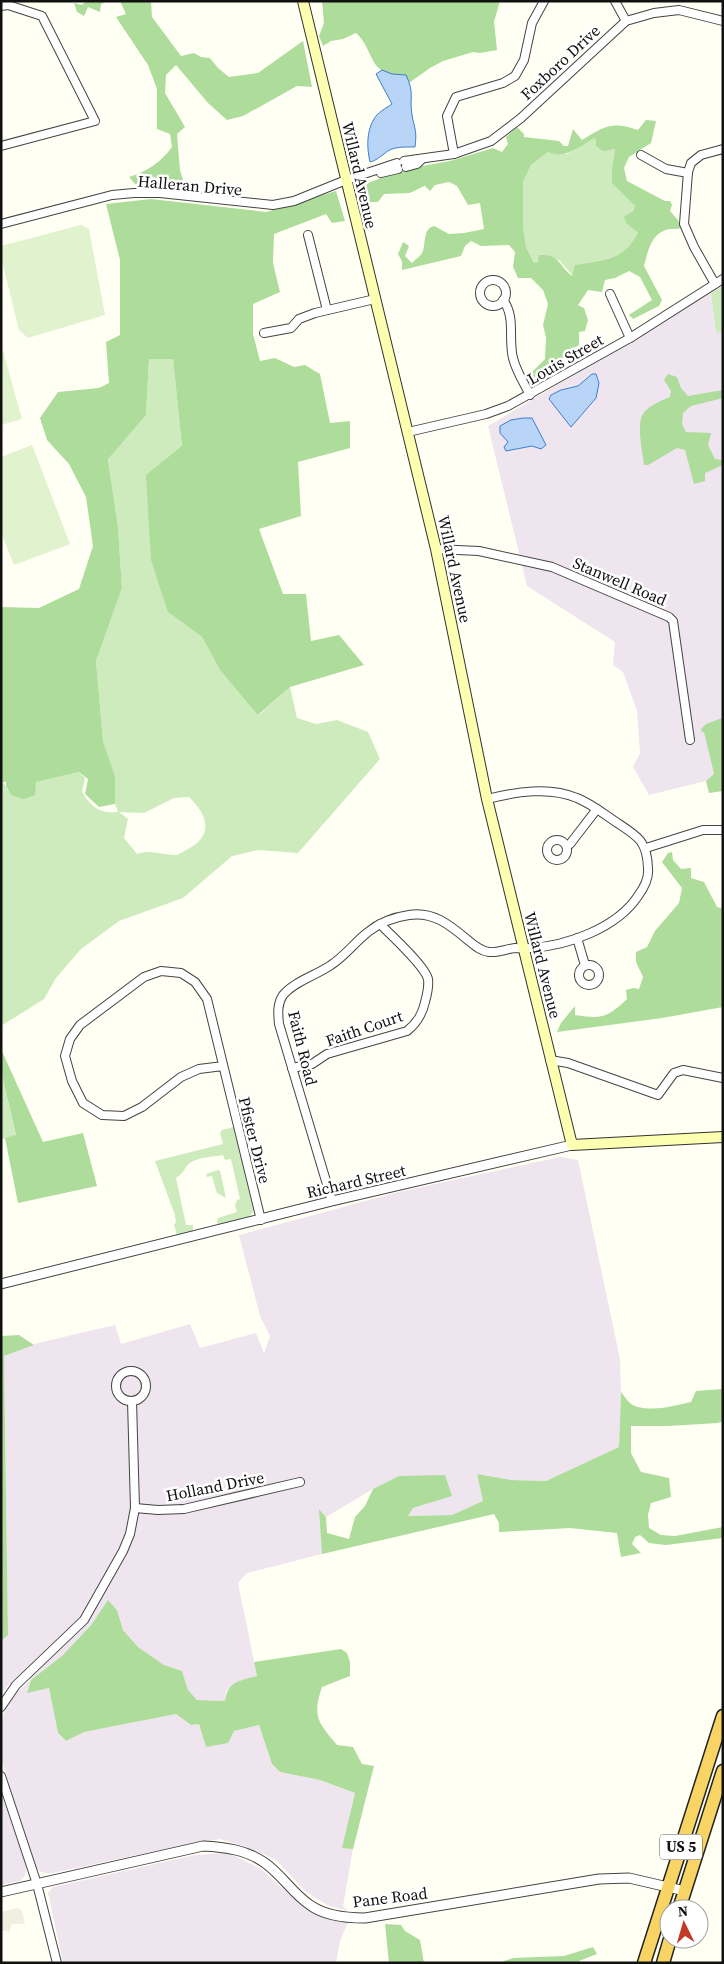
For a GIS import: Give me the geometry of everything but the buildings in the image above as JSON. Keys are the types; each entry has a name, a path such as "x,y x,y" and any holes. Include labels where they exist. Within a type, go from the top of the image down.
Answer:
{"highway":[{"name":"US 5","path":"644,1963 723,1716"},
{"name":"US 5","path":"683,1899 723,1772"},
{"path":"662,1963 667,1949"}],"main road":[{"name":"Willard Avenue","path":"303,1 436,549 487,799 572,1146"},
{"name":"Richard Street","path":"572,1146 723,1137"}],"street":[{"path":"454,154 447,116 456,97 503,83 515,76 524,60 532,23 544,1"},
{"path":"615,1 626,21"},
{"path":"1,6 8,5 42,16 95,121 1,146"},
{"name":"Foxboro Drive","path":"346,180 401,165 415,165 422,159 454,154 480,146 499,136 626,21 679,5 723,21"},
{"path":"715,284 694,247 684,224 688,174 691,163 701,155 723,149"},
{"path":"641,155 666,169 688,174"},
{"name":"Halleran Drive","path":"1,224 112,195 134,193 160,193 272,205 294,202 346,180"},
{"path":"308,235 327,310"},
{"name":"Louis Street","path":"408,432 486,414 508,406 630,338 723,280"},
{"path":"610,294 630,338"},
{"path":"264,333 291,328 299,319 327,310 375,300"},
{"path":"503,300 509,308 511,348 516,367 530,395"},
{"name":"Stanwell Road","path":"436,549 479,551 552,567 669,617 673,621 690,740"},
{"path":"487,799 533,791 576,798 634,833 646,848 703,830 723,830"},
{"path":"567,846 597,809"},
{"name":"Faith Road","path":"332,1202 279,1024 278,1009 283,995 296,985 333,964 368,932 380,924 411,915 427,915 448,924 483,951 489,953 533,948 577,938 598,930 633,904 644,887 648,870 646,848"},
{"name":"Faith Court","path":"292,1068 312,1064 327,1054 408,1031 417,1023 423,1012 428,978 421,967 380,924"},
{"path":"577,938 585,965"},
{"name":"Pfister Drive","path":"223,1066 199,1069 181,1077 142,1107 124,1116 102,1115 83,1103 72,1081 66,1056 70,1039 80,1025 144,977 161,971 181,973 195,982 207,999 260,1220"},
{"path":"550,1060 568,1063 658,1095 674,1074 683,1070 723,1078"},
{"name":"Richard Street","path":"1,1284 332,1202 572,1146"},
{"path":"131,1371 142,1375 146,1386 142,1396 132,1401 121,1397 116,1387 120,1376 131,1371"},
{"path":"1,1707 16,1684 84,1620 123,1551 130,1534 135,1508 132,1401"},
{"name":"Holland Drive","path":"135,1508 158,1510 184,1509 300,1482"},
{"path":"707,1767 723,1772"},
{"path":"1,1776 37,1884 57,1963"},
{"name":"Pane Road","path":"1,1892 203,1846 224,1847 242,1852 264,1862 309,1905 334,1915 350,1918 374,1917 599,1879 629,1878 685,1891"}],"shaded area":[{"path":"711,293 716,333 723,332 723,718 706,724 704,731 714,774 706,781 649,795 633,767 640,753 637,711 623,672 613,665 615,642 527,586 488,426"},
{"path":"560,1157 578,1160 620,1359 619,1447 546,1481 511,1480 477,1474 483,1501 452,1515 408,1516 413,1508 451,1496 399,1476 326,1517 320,1510 322,1554 247,1573 238,1583 257,1676 240,1681 226,1691 225,1701 197,1700 188,1690 182,1671 164,1665 138,1647 123,1630 116,1608 108,1601 92,1624 63,1655 31,1680 21,1673 1,1693 1,1641 8,1635 4,1356 38,1343 115,1325 121,1344 190,1324 200,1348 256,1333 264,1353 270,1336 260,1316 239,1235 403,1191"},
{"path":"31,1680 27,1692 49,1688 58,1733 66,1741 84,1732 176,1714 191,1725 199,1724 206,1747 234,1731 259,1725 272,1764 280,1772 320,1780 355,1793 343,1847 353,1849 343,1906 348,1911 327,1905 305,1891 276,1860 247,1847 220,1839 48,1874 39,1871 34,1864 1,1754 1,1731 4,1712 13,1696"},
{"path":"1,1793 26,1865 26,1871 20,1881 1,1885"},
{"path":"228,1853 260,1868 302,1906 325,1918 348,1922 340,1941 336,1963 63,1963 48,1893 53,1887 195,1855"},
{"path":"18,1908 22,1911 25,1924 12,1924 9,1932 1,1930 1,1912"}],"green space":[{"path":"86,1 107,1 101,4 100,12 88,7 84,16 77,12 74,3 82,5"},
{"path":"120,1 151,1 152,17 181,56 194,53 201,57 210,58 229,77 258,73 303,41 312,87 297,86 243,116 227,120 208,103 176,65 166,75 165,93 185,127 177,134 180,170 186,190 158,184 137,186 129,177 153,166 172,147 170,134 157,129 157,89 148,65 116,17 126,14"},
{"path":"322,1 500,1 494,22 497,50 480,53 473,52 443,61 406,85 385,73 375,64 367,47 356,33 343,39 331,41 323,46 319,36 324,23"},
{"path":"646,120 656,121 651,143 629,157 624,168 627,181 665,201 670,201 672,205 670,211 681,227 663,231 658,235 650,245 644,266 662,300 659,306 633,319 629,315 652,300 640,277 629,271 615,278 605,280 602,292 588,290 578,305 584,308 588,320 585,331 579,332 579,345 572,352 534,378 532,372 545,359 546,337 543,325 548,304 543,290 531,278 518,278 513,267 515,252 509,245 481,246 471,241 465,246 461,256 402,270 402,261 398,254 403,242 409,246 405,256 412,263 422,253 426,233 434,226 449,234 484,229 480,203 468,205 457,186 449,182 435,185 430,191 425,186 409,193 384,194 378,202 371,202 373,223 367,223 362,194 363,185 399,171 399,173 411,168 450,161 493,148 502,152 508,144 506,137 517,127 524,134 524,137 559,141 564,146 568,146 573,129 582,140 608,126 629,127 638,130","holes":["595,138 596,146 603,151 615,149 612,183 635,206 633,211 624,217 627,224 638,233 626,249 612,258 575,265 572,276 551,256 539,255 538,262 534,263 526,247 523,226 523,182 531,165 548,152 554,154 566,153"]},
{"path":"595,138 596,146 603,150 615,149 612,169 635,206 627,224 638,233 626,249 612,258 575,265 573,276 559,260 534,263 526,247 523,226 523,182 531,165 548,152 567,154"},
{"path":"336,191 345,221 332,223 326,214 274,234 273,263 280,292 253,304 253,334 260,361 275,358 294,367 305,365 320,374 330,423 350,421 350,448 298,462 301,516 259,529 283,594 306,594 311,641 339,635 364,665 290,687 258,715 220,670 202,637 168,612 151,560 146,475 182,446 173,359 149,359 146,415 108,459 118,527 122,588 96,661 103,741 115,776 115,804 99,807 85,794 88,779 79,772 36,782 35,795 24,799 11,795 6,782 1,782 1,607 39,608 79,589 93,546 86,497 69,464 47,440 40,418 58,392 99,388 109,383 106,342 120,335 120,260 106,204 151,199 266,212"},
{"path":"81,225 89,229 105,315 28,338 19,330 1,257 1,246"},
{"path":"723,286 723,332 716,333 711,293"},
{"path":"1,351 3,351 22,419 1,425"},
{"path":"173,358 182,447 168,612 202,637 220,670 259,715 290,687 297,718 316,724 337,720 368,732 380,759 298,853 258,850 232,856 183,898 119,921 81,949 56,978 44,999 1,1026 1,782 3,782 11,795 35,782 79,772 85,778 82,792 89,802 101,811 118,812 115,804 115,776 103,741 96,661 122,588 118,527 108,458 146,415 149,359","holes":["189,797 203,817 205,830 198,842 180,854 171,855 147,852 137,854 124,838 128,819 119,812 144,813 174,798"]},
{"path":"668,374 677,377 681,388 688,396 723,390 723,398 691,406 683,413 682,424 686,432 711,433 708,445 715,459 723,460 723,465 705,473 705,481 694,484 685,450 677,448 648,465 644,465 640,431 641,418 648,408 670,397 671,391 664,380"},
{"path":"32,445 70,544 14,565 1,532 1,457"},
{"path":"723,707 723,791 709,793 706,781 714,774 704,732 701,729 706,724 722,718"},
{"path":"672,852 673,860 681,869 691,868 691,878 704,882 717,907 723,909 723,1007 662,1018 557,1032 561,1023 575,1006 575,1015 604,1016 627,999 626,990 639,989 643,977 636,962 636,952 647,947 655,931 679,903 682,888 662,862 668,853"},
{"path":"1,1049 43,1142 83,1133 97,1186 18,1203 5,1138 16,1135 1,1071"},
{"path":"1,1071 16,1136 1,1139"},
{"path":"234,1127 254,1210 249,1217 220,1225 217,1223 218,1218 237,1212 235,1205 237,1200 240,1199 231,1159 225,1160 223,1155 193,1161 176,1178 186,1225 193,1225 193,1231 177,1236 174,1224 176,1223 175,1215 155,1161 223,1144 220,1133 222,1130"},
{"path":"220,1171 226,1198 217,1193 212,1176 207,1177 206,1174"},
{"path":"19,1335 34,1345 4,1356 8,1635 1,1641 1,1336"},
{"path":"723,1389 723,1421 718,1423 668,1426 631,1426 631,1453 641,1472 669,1478 671,1497 651,1503 648,1515 649,1528 661,1535 675,1536 723,1527 723,1538 666,1545 649,1543 640,1535 635,1537 632,1544 641,1553 621,1557 617,1533 570,1528 499,1532 499,1523 494,1514 322,1554 319,1509 326,1517 327,1533 349,1539 355,1517 365,1506 373,1489 399,1476 445,1475 452,1496 413,1508 408,1516 452,1515 483,1501 477,1474 511,1480 546,1481 619,1447 621,1392 633,1405 642,1408 656,1408 691,1402 696,1391"},
{"path":"108,1600 117,1610 123,1630 138,1647 164,1665 182,1671 188,1690 197,1700 225,1701 226,1694 235,1683 257,1676 254,1662 341,1649 347,1653 350,1662 350,1676 322,1687 317,1712 321,1724 337,1745 353,1747 362,1764 374,1766 353,1849 342,1848 355,1793 320,1780 280,1772 272,1764 259,1725 234,1731 228,1743 206,1747 199,1724 191,1725 176,1714 84,1732 66,1741 58,1733 49,1688 27,1693 31,1680 63,1655 92,1624"},
{"path":"385,1924 401,1925 405,1931 420,1940 424,1963 389,1963"},
{"path":"593,1947 597,1954 579,1961 579,1963 505,1963 504,1961 513,1958 564,1956"}],"water":[{"path":"382,70 392,74 406,75 409,81 411,109 416,134 415,147 394,148 370,162 368,140 371,124 377,115 392,104 376,74"},
{"path":"592,374 596,374 599,383 596,398 571,427 549,399 551,395 561,390 578,386"},
{"path":"532,418 546,445 541,449 532,446 506,451 504,447 508,442 500,433 500,426 511,420"}]}
